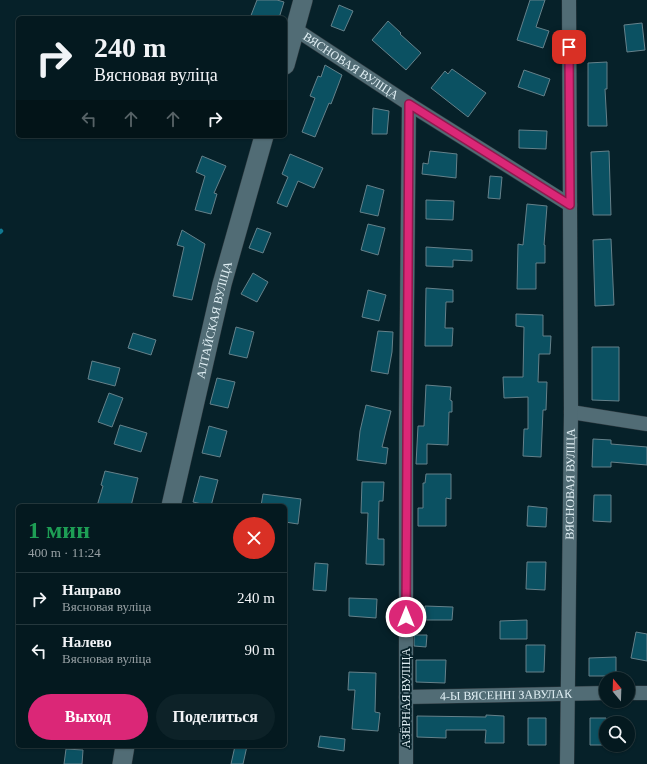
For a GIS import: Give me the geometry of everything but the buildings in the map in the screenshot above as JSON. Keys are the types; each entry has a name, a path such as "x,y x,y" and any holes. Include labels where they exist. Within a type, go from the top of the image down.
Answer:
{"main road":[{"path":"287,58 302,0"},
{"name":"АЛТАЙСКАЯ ВУЛІЦА","path":"171,504 222,284 263,138"},
{"path":"122,764 124,748"}],"street":[{"name":"ВЯСНОВАЯ ВУЛІЦА","path":"567,764 571,412 569,0"},
{"name":"ВЯСНОВАЯ ВУЛІЦА","path":"295,29 409,104 570,205"},
{"name":"АЗЁРНАЯ ВУЛІЦА","path":"406,764 409,104"},
{"path":"571,412 647,424"},
{"name":"4-Ы ВЯСЕННІ ЗАВУЛАК","path":"406,697 599,693"},
{"path":"635,693 647,693"}],"route":[{"path":"406,617 409,104 570,205 569,47"}]}
